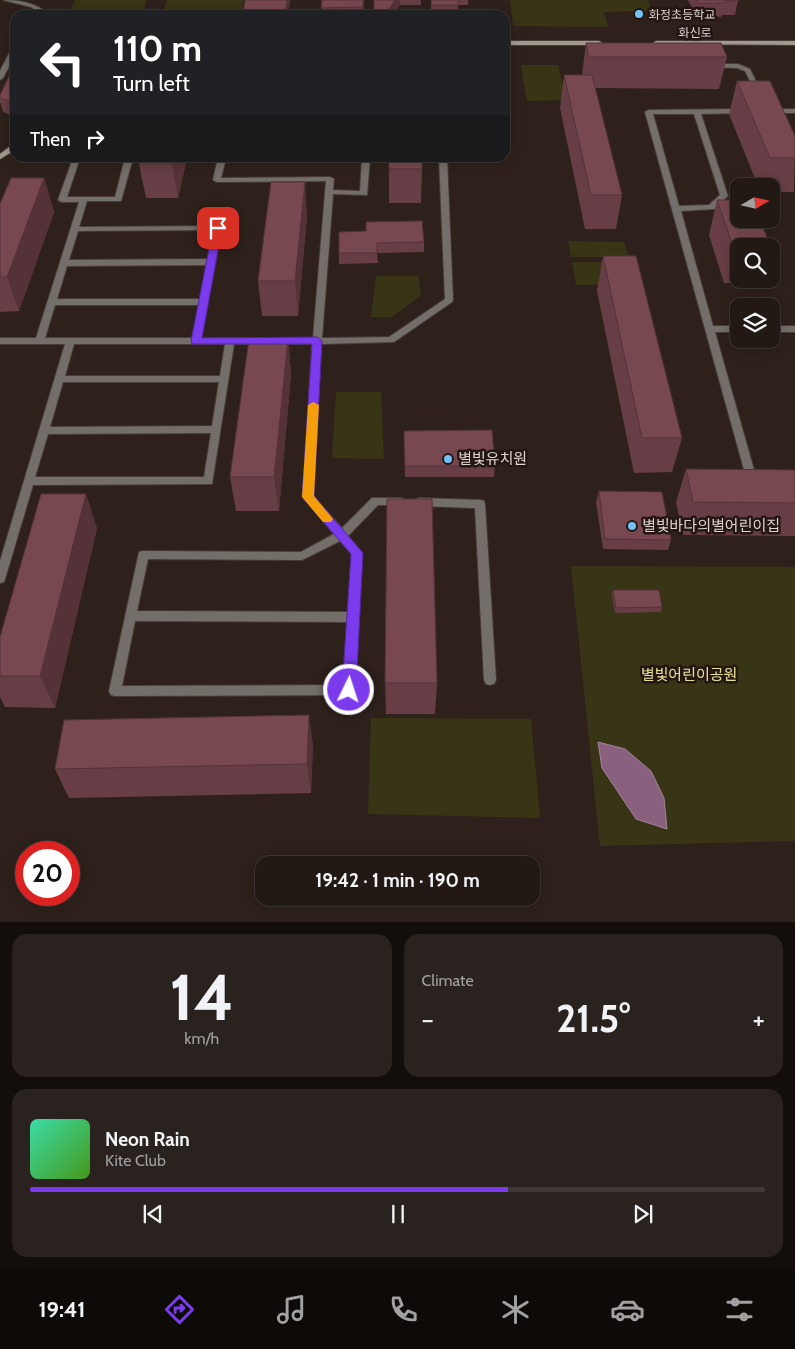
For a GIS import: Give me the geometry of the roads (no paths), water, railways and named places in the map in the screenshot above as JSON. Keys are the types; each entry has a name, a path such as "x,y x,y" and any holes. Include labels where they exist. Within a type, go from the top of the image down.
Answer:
{"main road":[{"path":"510,43 611,43"},
{"name":"화신로","path":"649,43 794,45"}],"lane":[{"path":"9,0 34,6 40,10"},
{"path":"0,78 10,58"},
{"path":"709,66 738,66 748,70 767,111"},
{"path":"747,111 649,112 751,476"},
{"path":"757,111 795,111"},
{"path":"677,209 711,207 724,196 697,112"},
{"path":"75,162 62,200 118,199 128,162"},
{"path":"221,162 217,180 330,179 317,341 308,497 342,535 357,553 349,690 115,691 143,556 302,556 342,535 376,501 480,504 490,680"},
{"path":"329,192 364,192 366,162"},
{"path":"0,341 391,340 449,300 443,162"},
{"path":"39,342 84,199"},
{"path":"75,229 218,228 196,341"},
{"path":"64,263 211,262"},
{"path":"52,302 204,302"},
{"path":"709,329 730,329"},
{"path":"780,329 795,329"},
{"path":"29,481 208,480 230,341"},
{"path":"0,579 70,342"},
{"path":"58,380 224,379"},
{"path":"43,431 216,429"},
{"path":"130,616 354,617"}],"place":[{"name":"화정초등학교","path":"639,14"},
{"name":"별빛유치원","path":"448,459"},
{"name":"별빛바다의별어린이집","path":"632,526"}],"park label":[{"name":"별빛어린이공원","path":"689,675"}]}
